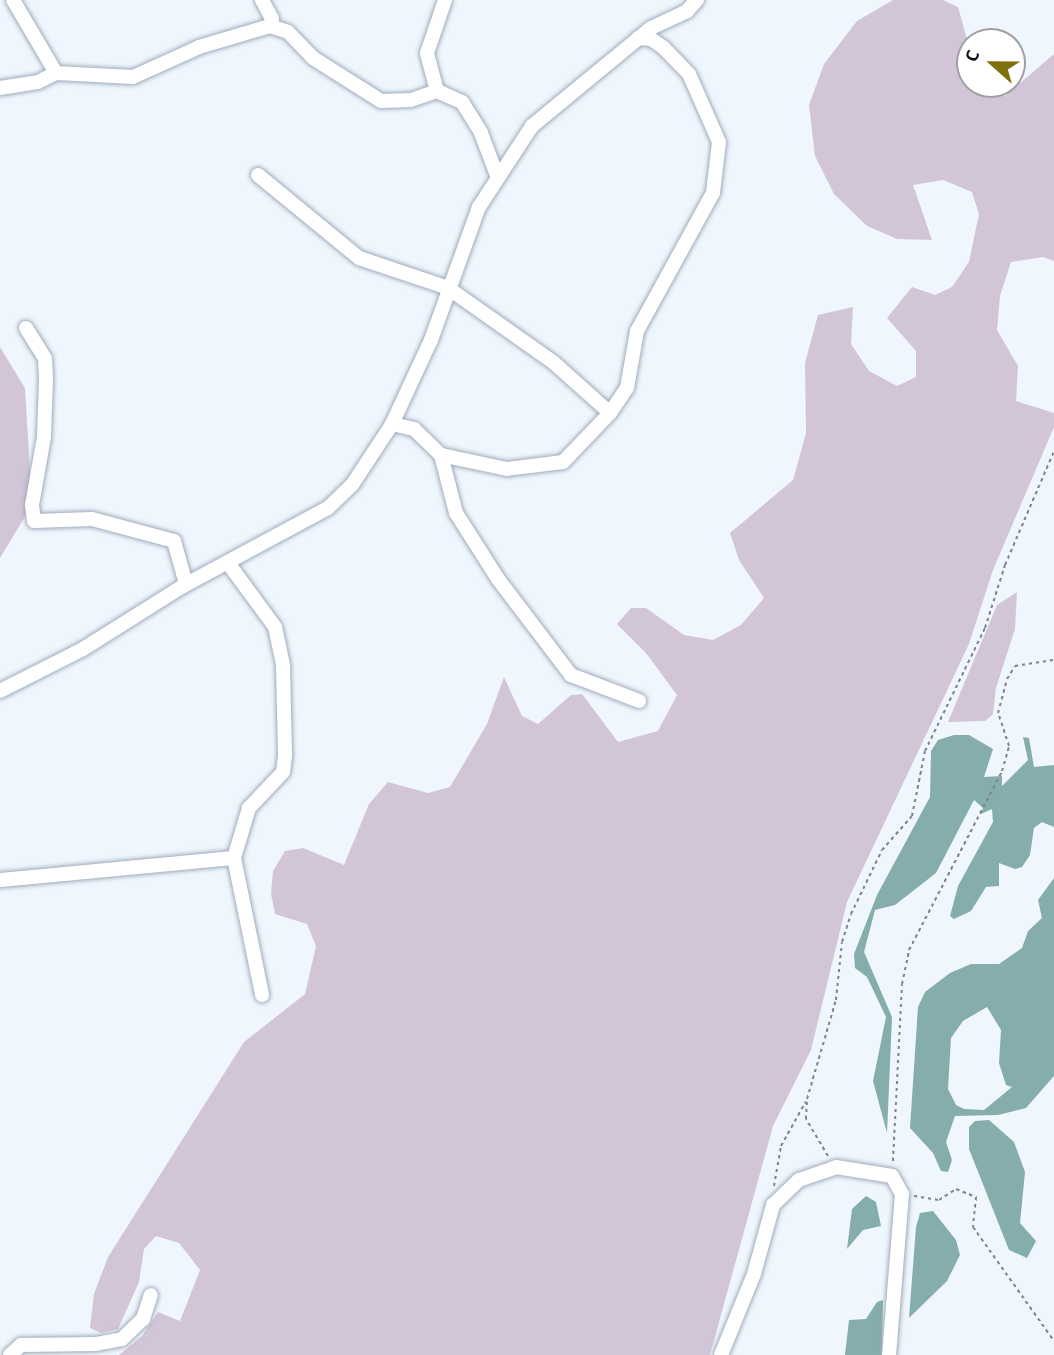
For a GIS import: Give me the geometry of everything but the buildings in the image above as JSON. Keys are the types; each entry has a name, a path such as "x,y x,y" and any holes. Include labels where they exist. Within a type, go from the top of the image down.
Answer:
{"lane":[{"path":"13,0 56,73"},
{"path":"262,0 272,19 270,26"},
{"path":"437,91 427,53 445,0"},
{"path":"0,691 83,649 186,584 328,508 352,485 392,424 431,341 479,207 532,126 638,38 697,0"},
{"path":"0,88 38,82 56,73 133,77 199,47 270,26 288,32 313,58 380,101 411,100 437,91 463,102 481,132 498,178"},
{"path":"392,424 414,429 441,455 507,470 563,462 610,412 627,388 636,331 713,193 719,142 689,74 664,48 651,39 638,38"},
{"path":"258,176 359,258 448,288 552,362 610,412"},
{"path":"26,328 45,359 46,369 44,437 32,505 34,522 92,519 174,541 186,584"},
{"path":"441,455 456,513 498,579 571,675 639,701"},
{"path":"228,563 275,627 283,666 283,772 249,808 233,850 262,995"},
{"path":"0,880 234,858"},
{"path":"721,1355 754,1274 773,1205 799,1180 836,1167 892,1176 902,1194 889,1355"},
{"path":"10,1355 20,1345 96,1344 122,1339 143,1319 150,1295"}],"path":[{"path":"773,1205 781,1146 807,1099 836,1000 842,942 850,914 882,850 912,816 925,751 985,628 1006,565 1054,451"},
{"path":"892,1176 902,984 909,950 1005,764 1009,746 998,713 1007,678 1015,666 1054,660"},
{"path":"807,1099 806,1119 836,1167"},
{"path":"902,1194 939,1200 956,1189 976,1197 973,1227 1054,1341"}],"shaded area":[{"path":"893,0 943,0 958,7 964,28 956,28 956,98 1026,98 1026,78 1054,54 1054,261 1043,257 1011,262 1000,296 997,330 1018,366 1016,401 1054,413 1054,427 993,570 969,644 847,902 811,1050 773,1126 710,1355 119,1355 142,1336 158,1312 180,1321 200,1270 179,1243 156,1236 144,1249 139,1282 118,1329 101,1333 90,1328 94,1294 108,1257 244,1042 305,994 316,946 307,924 275,914 271,894 273,871 285,851 303,848 344,865 369,804 388,782 428,793 450,787 487,724 504,677 522,716 538,724 571,695 582,694 618,742 658,731 677,695 646,653 617,624 631,608 646,608 684,635 713,640 741,625 764,598 739,560 730,533 793,480 806,433 805,363 818,315 853,307 851,344 869,371 897,386 916,377 916,351 887,318 912,287 935,295 952,287 969,262 979,214 972,192 943,180 913,185 932,240 897,239 867,226 834,194 815,156 809,105 824,64 857,21"},
{"path":"0,347 25,388 32,505 0,558"},
{"path":"1017,592 1015,629 996,688 993,714 985,721 948,722 997,605"},
{"path":"954,735 969,735 993,749 984,777 1002,776 1002,786 1028,760 1023,737 1029,738 1034,767 1054,765 1054,827 1042,822 1034,828 1030,855 1022,867 1015,869 999,863 999,886 986,887 971,911 954,919 950,916 958,886 993,822 992,809 981,814 983,808 974,800 936,873 895,905 875,910 864,952 892,1017 887,1133 873,1081 886,1017 867,977 855,968 854,954 877,895 930,797 931,751 938,740"},
{"path":"1054,878 1054,1076 1026,1108 998,1115 955,1116 946,1142 952,1160 948,1172 941,1171 933,1153 910,1128 918,1007 925,992 950,973 971,964 999,964 1022,948 1028,931 1042,918 1038,900","holes":["987,1007 1001,1030 999,1063 1006,1085 1012,1087 984,1110 964,1109 956,1105 948,1089 951,1038 963,1021"]},
{"path":"989,1120 1014,1142 1025,1172 1020,1223 1036,1241 1027,1258 1009,1250 969,1149 969,1127 975,1121"},
{"path":"866,1196 876,1202 881,1226 863,1230 847,1249 852,1209"},
{"path":"933,1211 956,1240 960,1255 947,1281 909,1318 916,1227 920,1213"},
{"path":"883,1300 882,1355 845,1355 849,1320 866,1319 877,1302"}]}
